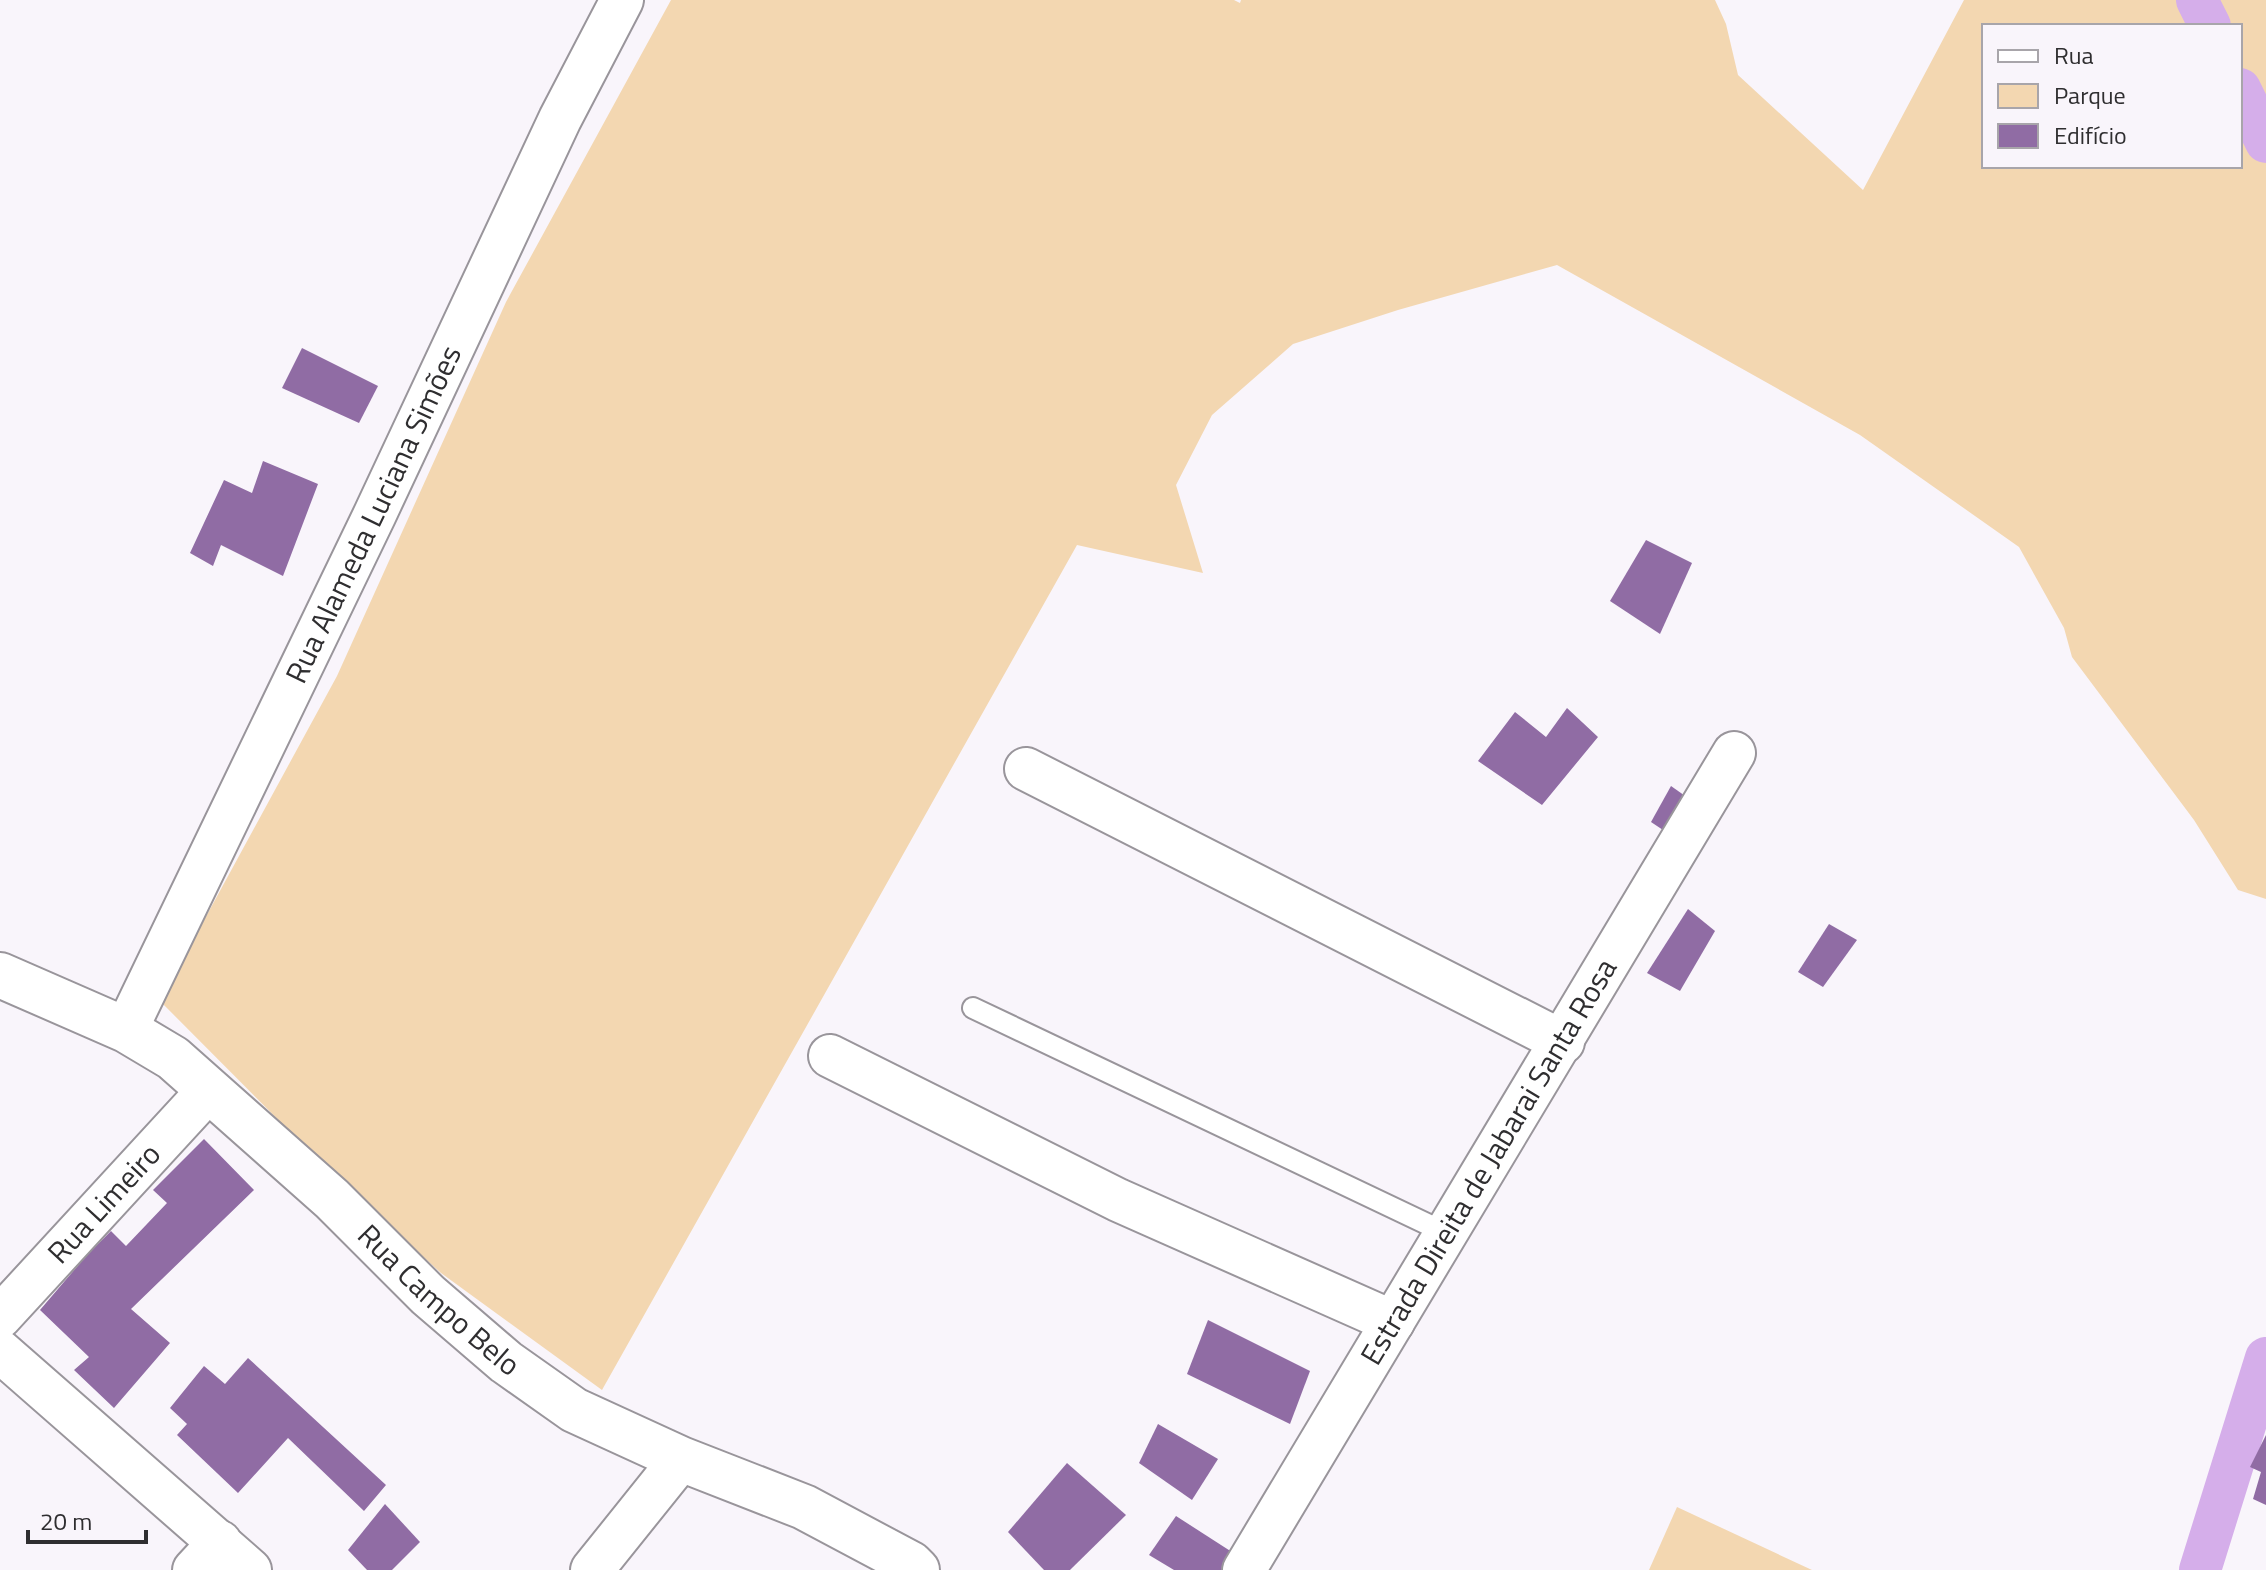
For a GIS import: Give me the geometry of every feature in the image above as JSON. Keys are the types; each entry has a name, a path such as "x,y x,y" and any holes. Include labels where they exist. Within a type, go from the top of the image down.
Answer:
{"street":[{"name":"Rua Alameda Luciana Simões","path":"126,1030 375,514 560,119 622,0"},
{"name":"Estrada Direita de Jabarai Santa Rosa","path":"1244,1570 1734,753"},
{"path":"1026,769 1563,1042"},
{"name":"Rua Campo Belo","path":"0,975 126,1030 173,1058 332,1199 428,1295 506,1362 574,1410 681,1459 804,1507 917,1570"},
{"path":"830,1056 1118,1200 1393,1322"},
{"name":"Rua Limeiro","path":"0,1317 208,1091"},
{"path":"0,1351 207,1556 250,1570"},
{"path":"592,1570 681,1459"}],"lane":[{"path":"973,1008 1446,1233"}],"green space":[{"path":"671,0 1234,0 1240,3 1241,0 1715,0 1726,24 1738,75 1863,190 1964,0 2266,0 2266,899 2238,890 2194,820 2072,657 2064,628 2019,547 1860,435 1557,265 1398,310 1293,344 1212,415 1176,485 1203,573 1077,545 602,1390 441,1273 331,1173 160,1001 337,676 506,302"},
{"path":"1677,1507 1812,1570 1649,1570"}],"building":[{"path":"302,348 378,386 359,423 282,388"},
{"path":"263,461 318,484 283,576 221,545 213,566 190,553 224,480 252,493"},
{"path":"1646,540 1692,563 1660,634 1610,601"},
{"path":"1567,708 1598,737 1542,805 1478,761 1515,712 1546,737"},
{"path":"1671,786 1688,798 1666,832 1651,822"},
{"path":"1688,909 1715,931 1680,991 1647,973"},
{"path":"1829,924 1857,940 1823,987 1798,972"},
{"path":"204,1139 254,1190 131,1309 170,1343 114,1408 74,1370 89,1357 40,1310 111,1231 126,1246 167,1203 153,1190"},
{"path":"1208,1320 1310,1371 1290,1424 1187,1374"},
{"path":"248,1358 386,1485 364,1511 288,1438 238,1493 177,1435 187,1424 170,1408 204,1366 225,1384"},
{"path":"1158,1424 1218,1459 1192,1500 1139,1463"},
{"path":"2266,1435 2266,1505 2253,1499 2261,1472 2250,1467"},
{"path":"1067,1463 1126,1515 1070,1570 1044,1570 1008,1532"},
{"path":"385,1504 420,1542 392,1570 367,1570 348,1550"},
{"path":"1176,1516 1235,1554 1226,1570 1174,1570 1149,1555"}],"waterway":[{"path":"2197,0 2209,24"},
{"path":"2242,93 2266,142"},
{"path":"2200,1570 2266,1358"}]}
